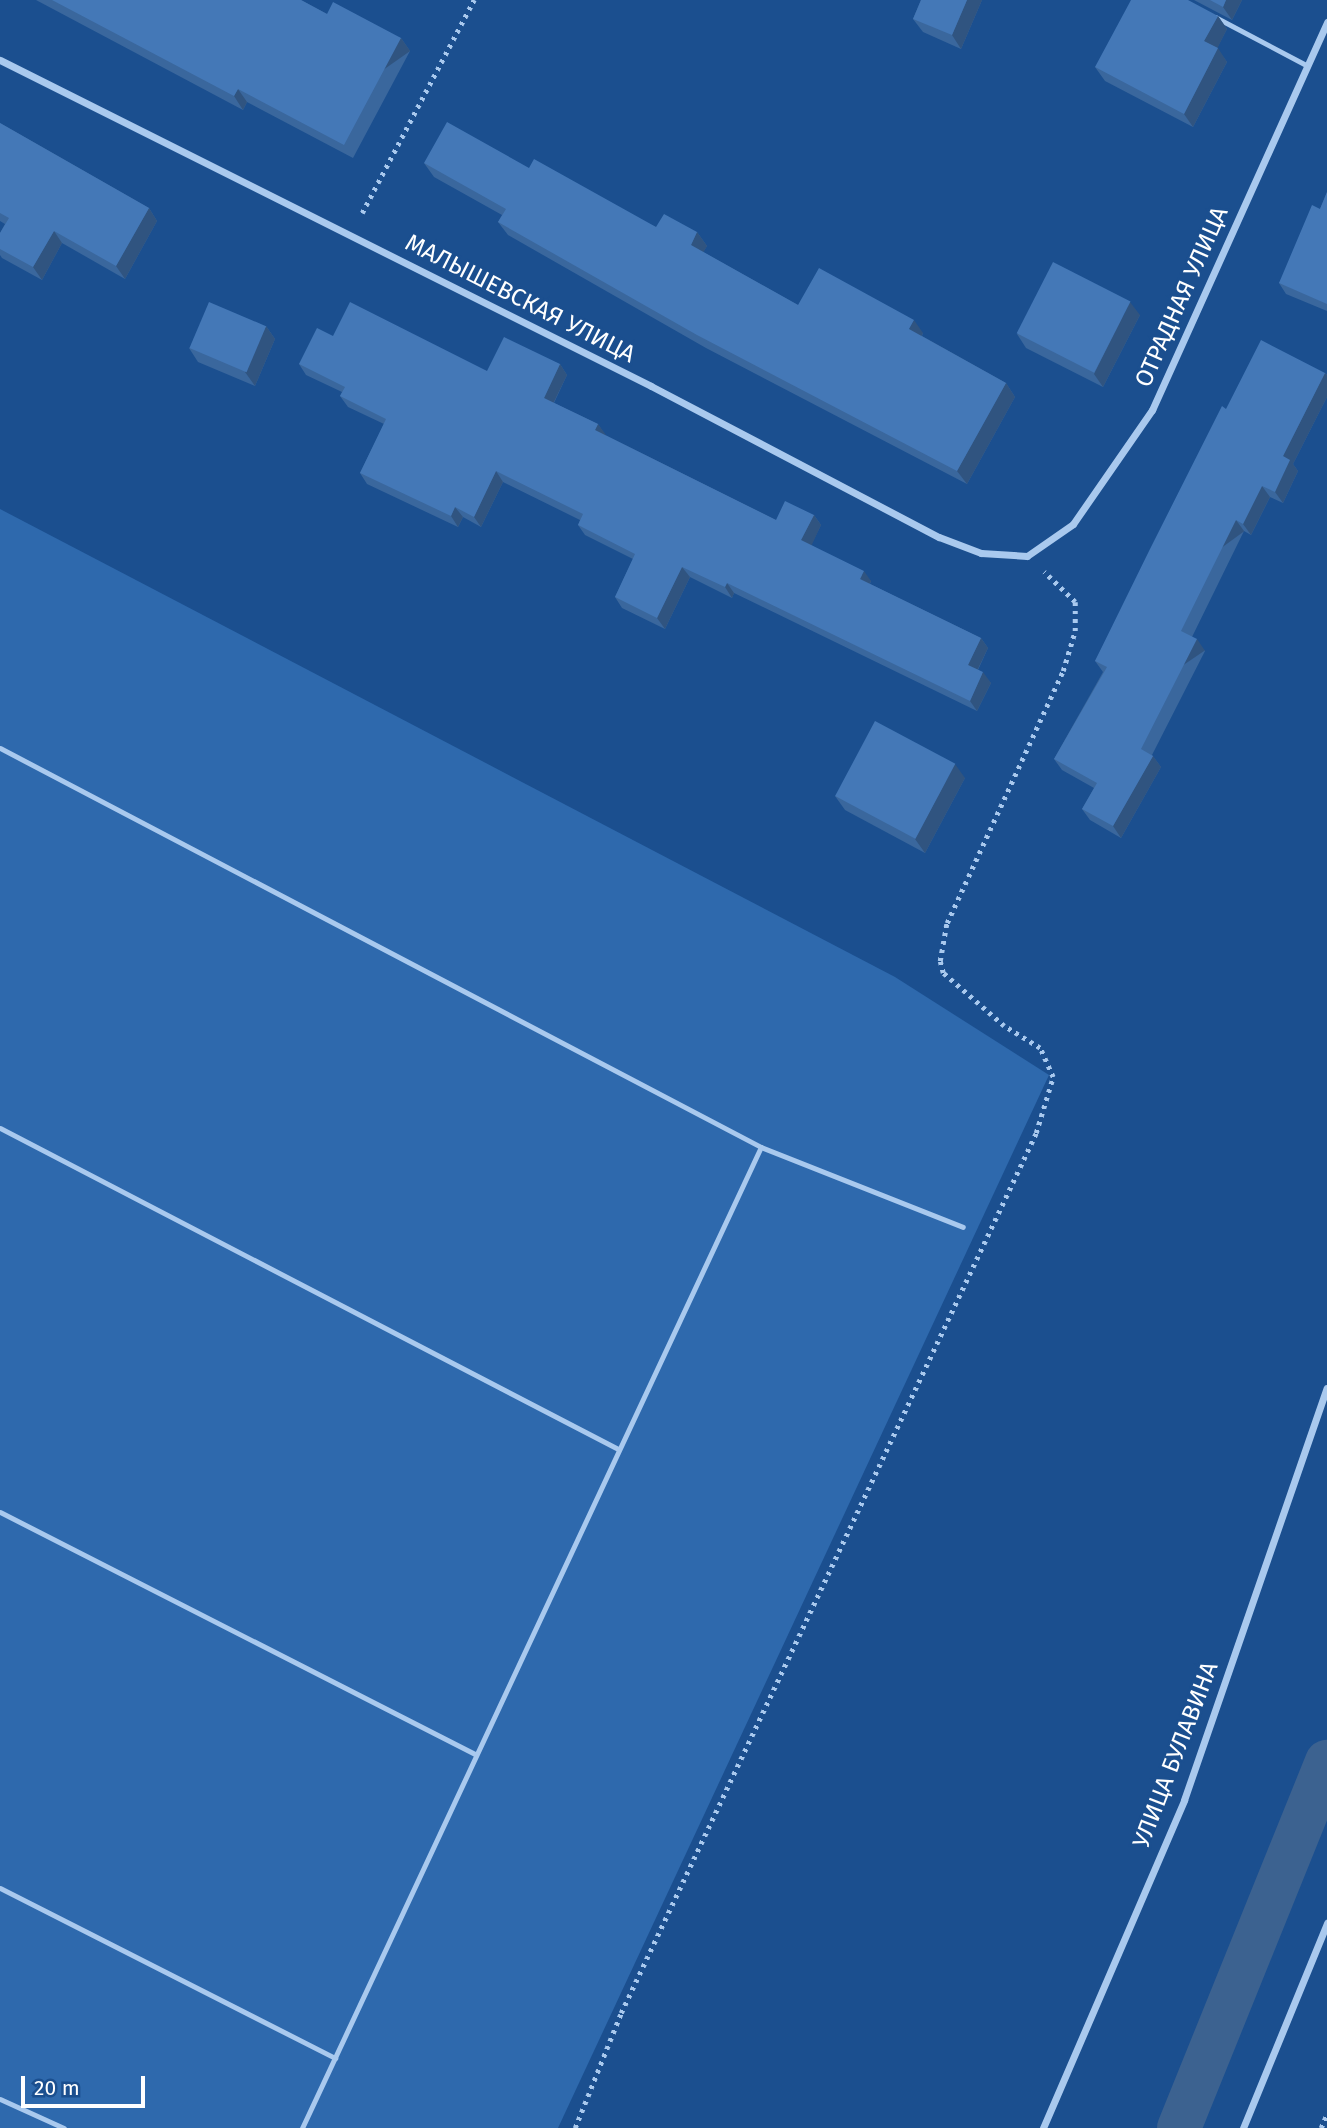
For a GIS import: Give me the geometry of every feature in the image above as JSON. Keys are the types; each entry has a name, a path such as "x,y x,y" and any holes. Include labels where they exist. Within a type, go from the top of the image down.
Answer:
{"street":[{"name":"ОТРАДНАЯ УЛИЦА","path":"1027,556 1073,524 1153,410 1327,22"},
{"name":"МАЛЫШЕВСКАЯ УЛИЦА","path":"0,60 350,235 939,537 981,554 1027,556"},
{"name":"УЛИЦА БУЛАВИНА","path":"1043,2128 1184,1800 1327,1388"},
{"path":"1243,2128 1327,1923"}],"lane":[{"path":"1206,12 1308,66"},
{"path":"0,748 761,1147 963,1227"},
{"path":"0,1128 618,1449"},
{"path":"302,2128 761,1147"},
{"path":"0,1512 475,1754"},
{"path":"0,1888 335,2058"},
{"path":"0,2099 64,2128"}],"path":[{"path":"350,235 474,0"},
{"path":"575,2128 621,2013 1036,1133 1053,1077 1040,1048 1004,1026 943,973 940,961 947,923 1063,671 1075,631 1075,602 1027,556"},
{"path":"1321,2128 1327,2114"}],"shaded area":[{"path":"0,509 895,977 1049,1075 558,2128 0,2128"}],"building":[{"path":"52,0 301,0 327,14 333,2 401,38 344,145 238,89 234,96"},
{"path":"921,0 967,0 952,35 913,19"},
{"path":"1131,0 1188,0 1218,16 1204,41 1218,48 1184,114 1095,67"},
{"path":"1210,0 1226,0 1223,7"},
{"path":"447,122 529,168 534,159 656,227 664,214 697,232 691,245 798,305 819,268 914,320 909,329 1006,383 957,471 697,335 498,222 506,209 424,163"},
{"path":"0,123 149,208 116,266 54,231 33,267 0,249 0,233 9,218 0,213"},
{"path":"1327,192 1327,304 1279,283 1312,205 1320,209"},
{"path":"1053,262 1131,301 1094,373 1017,333"},
{"path":"209,302 266,326 247,372 189,348"},
{"path":"350,302 487,371 504,337 560,364 544,398 598,424 595,430 776,520 785,501 814,515 801,540 864,571 860,579 981,638 968,665 983,672 970,701 727,583 725,587 682,567 657,618 615,597 635,554 578,525 583,514 496,471 474,517 455,507 451,516 360,473 386,419 340,396 345,387 299,364 317,328 333,336"},
{"path":"1261,340 1325,373 1283,456 1290,460 1275,492 1262,486 1243,524 1236,520 1181,631 1197,639 1141,749 1153,756 1113,826 1082,809 1097,783 1054,759 1107,667 1095,661 1150,549 1222,406 1226,409"},
{"path":"875,721 955,764 915,839 835,796"}],"waterway":[{"path":"1179,2128 1327,1762"}]}
